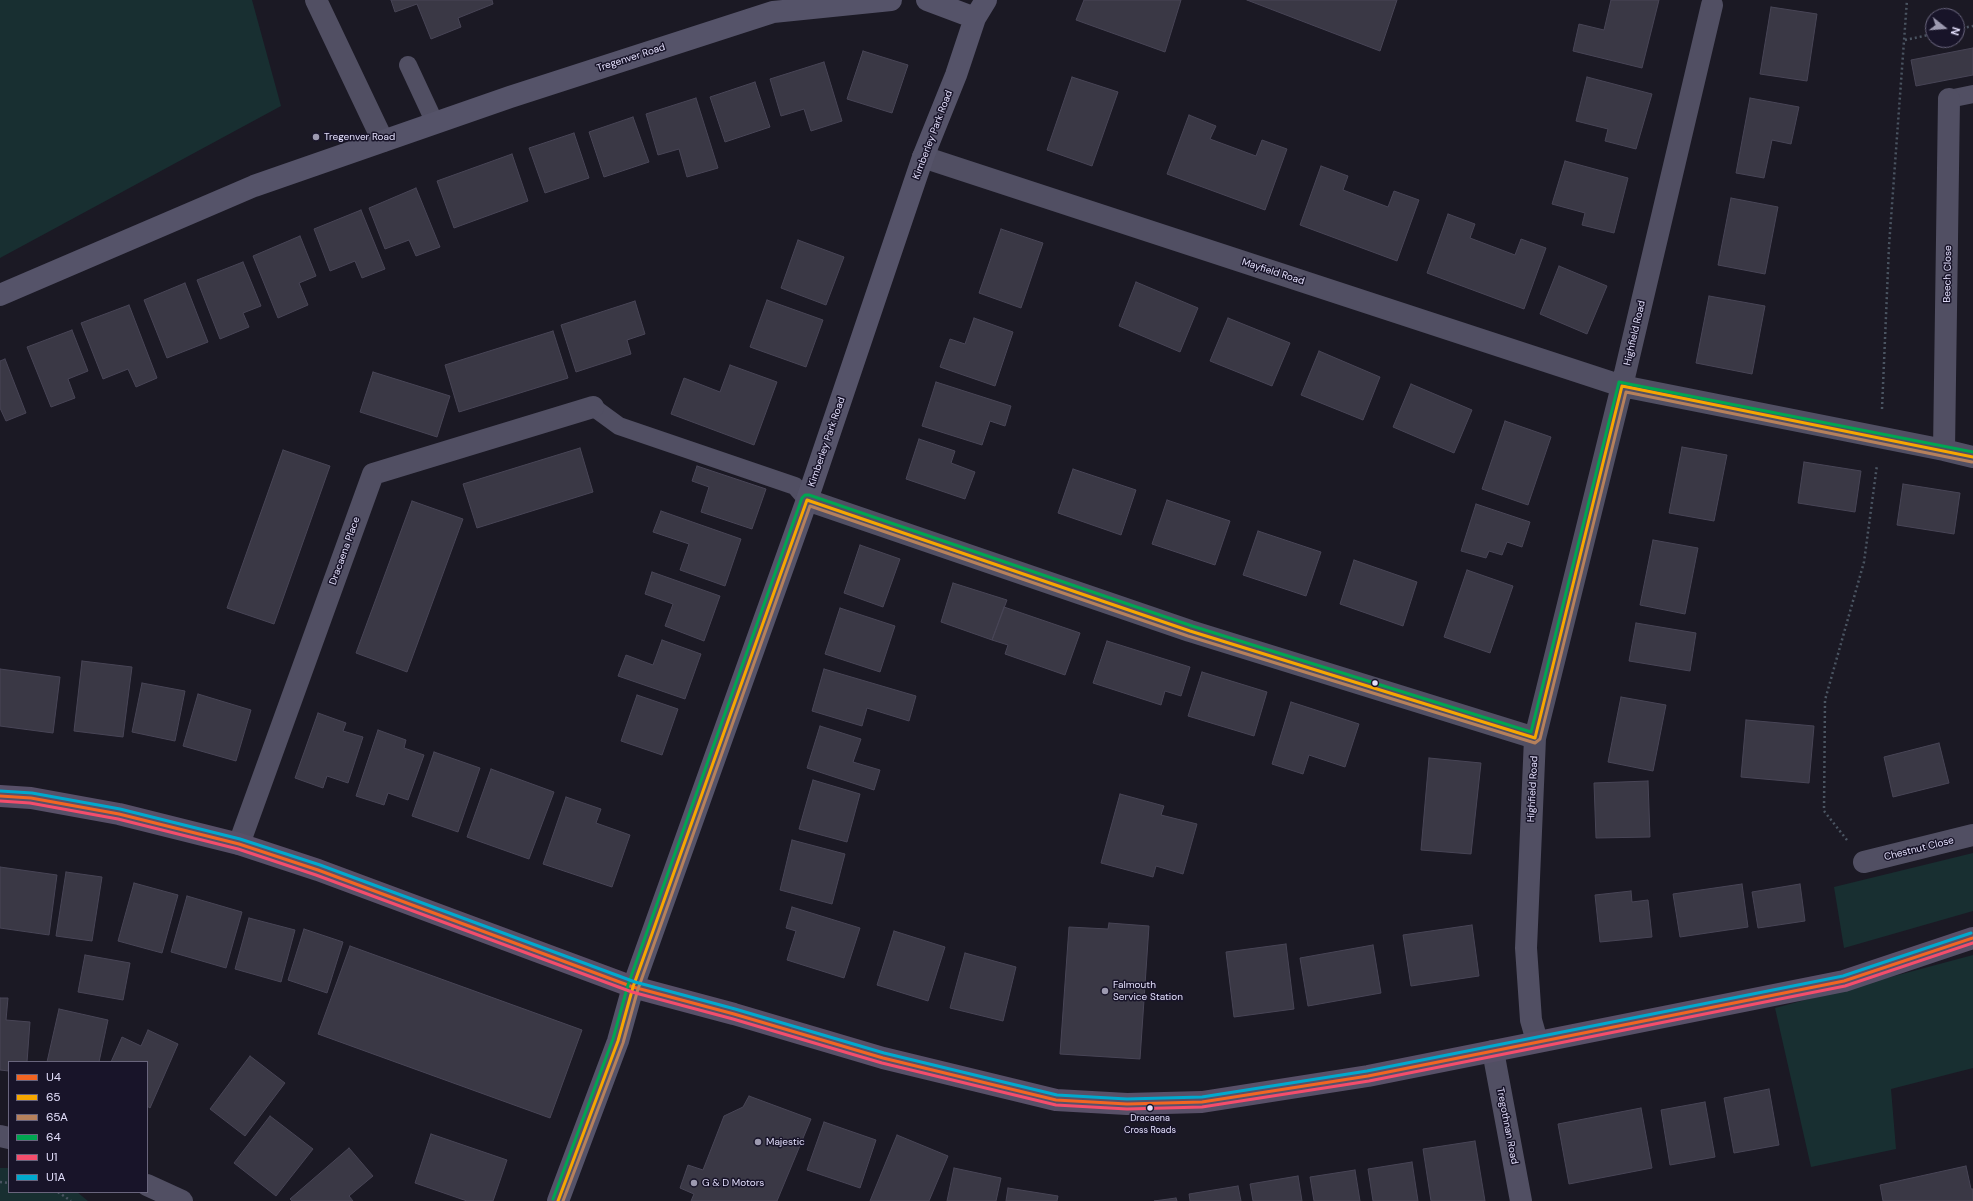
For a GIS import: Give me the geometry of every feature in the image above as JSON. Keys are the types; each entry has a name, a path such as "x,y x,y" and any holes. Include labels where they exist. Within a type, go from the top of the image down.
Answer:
{"main road":[{"path":"0,796 31,798 118,814 239,844 318,870 633,987 734,1014 882,1058 1056,1100 1127,1104 1202,1102 1353,1079 1537,1041 1844,981 1973,938"}],"street":[{"path":"316,0 383,141"},
{"name":"Tregenver Road","path":"0,295 254,186 435,123 773,12 891,0"},
{"path":"927,0 980,9"},
{"name":"Highfield Road","path":"1537,1041 1531,1020 1526,948 1535,738 1622,386 1712,5"},
{"name":"Kimberley Park Road","path":"558,1201 618,1042 633,987 807,500 923,157 956,76 980,9"},
{"name":"Beech Close","path":"1944,450 1949,99"},
{"name":"Mayfield Road","path":"923,157 1622,386 1973,457"},
{"name":"Dracaena Place","path":"239,844 373,474 593,407"},
{"path":"807,500 1190,631 1535,738"},
{"name":"Chestnut Close","path":"1864,862 1973,835"},
{"name":"Tregothnan Road","path":"1493,1051 1521,1201"},
{"path":"148,1185 182,1201"}],"lane":[{"path":"408,65 435,123"},
{"path":"1949,99 1973,94"},
{"path":"593,407 619,426 795,486 807,500"}],"path":[{"path":"1864,862 1824,812 1826,700 1864,562 1881,438 1889,246 1906,40 1907,0"},
{"path":"1906,40 1925,36"},
{"path":"59,1193 71,1201"}],"green space":[{"path":"0,0 252,0 281,106 0,258"},
{"path":"1973,853 1973,911 1844,948 1834,887"},
{"path":"1973,955 1973,1068 1891,1089 1896,1149 1811,1167 1775,1008"},
{"path":"0,1168 8,1168 8,1193 78,1193 88,1201 0,1201"}],"building":[{"path":"391,0 492,0 493,4 458,18 461,27 431,39 417,4 395,12"},
{"path":"1084,0 1181,0 1165,52 1076,20"},
{"path":"1247,0 1397,0 1380,51"},
{"path":"1611,0 1659,0 1642,68 1573,51 1579,24 1604,30"},
{"path":"1771,7 1817,14 1807,81 1760,74"},
{"path":"1973,48 1973,75 1916,86 1911,60"},
{"path":"863,51 908,65 892,113 847,99"},
{"path":"824,62 842,121 811,131 804,109 781,116 770,79"},
{"path":"1072,77 1118,92 1092,166 1047,150"},
{"path":"1587,77 1652,94 1636,149 1605,141 1608,129 1576,121"},
{"path":"755,82 770,127 725,142 710,97"},
{"path":"696,98 718,168 687,177 679,149 658,155 646,114"},
{"path":"1750,98 1799,107 1791,144 1772,140 1764,178 1736,173"},
{"path":"1189,115 1216,126 1210,139 1256,156 1262,140 1287,149 1265,210 1167,174"},
{"path":"633,117 649,162 604,177 589,132"},
{"path":"574,133 589,178 545,193 529,148"},
{"path":"512,154 528,201 454,228 437,181"},
{"path":"1565,161 1628,178 1614,233 1582,225 1585,213 1552,204"},
{"path":"1321,166 1348,176 1343,190 1388,207 1394,191 1419,200 1397,261 1300,225"},
{"path":"416,188 440,247 416,256 409,240 385,249 369,208"},
{"path":"1731,198 1778,207 1765,274 1718,265"},
{"path":"361,210 385,269 362,278 355,261 330,271 314,229"},
{"path":"1448,214 1475,224 1470,238 1515,255 1521,239 1546,248 1524,309 1427,273"},
{"path":"1001,229 1043,243 1021,308 979,293"},
{"path":"300,236 316,276 299,283 308,305 278,318 253,256"},
{"path":"798,240 844,257 826,305 781,288"},
{"path":"243,262 261,306 243,313 249,327 220,339 197,280"},
{"path":"1559,266 1607,286 1587,334 1540,314"},
{"path":"1136,282 1198,308 1180,352 1119,326"},
{"path":"185,283 208,342 167,358 144,300"},
{"path":"1709,296 1765,306 1752,374 1696,363"},
{"path":"767,300 823,320 806,367 750,347"},
{"path":"635,301 645,334 627,340 631,354 576,372 561,325"},
{"path":"129,305 157,378 136,387 128,369 103,379 81,323"},
{"path":"974,318 1013,332 995,386 940,367 950,339 965,344"},
{"path":"1228,318 1290,343 1272,386 1210,361"},
{"path":"72,330 88,371 68,379 75,398 51,407 27,347"},
{"path":"553,331 568,378 459,412 445,365"},
{"path":"1319,351 1380,377 1363,420 1301,395"},
{"path":"5,359 26,413 6,421 0,408 0,361"},
{"path":"730,365 777,382 754,445 671,414 684,378 720,392"},
{"path":"373,372 450,396 437,437 360,412"},
{"path":"936,382 1011,406 1005,426 990,421 982,445 922,426"},
{"path":"1411,384 1472,410 1454,453 1393,427"},
{"path":"1505,421 1551,437 1528,505 1482,489"},
{"path":"919,439 955,451 951,463 975,472 965,499 906,479"},
{"path":"1682,447 1727,455 1714,521 1669,513"},
{"path":"580,448 593,492 477,528 463,484"},
{"path":"283,450 330,466 274,624 227,608"},
{"path":"1804,462 1861,471 1855,512 1798,503"},
{"path":"697,466 766,489 752,529 701,512 709,487 692,481"},
{"path":"1073,469 1136,490 1121,535 1058,513"},
{"path":"1903,484 1960,493 1954,534 1897,525"},
{"path":"1167,500 1230,521 1215,565 1152,544"},
{"path":"412,501 463,519 407,672 356,653"},
{"path":"1476,504 1530,522 1522,547 1507,542 1502,555 1489,551 1486,558 1461,551"},
{"path":"661,511 741,539 725,586 680,570 689,544 653,532"},
{"path":"1258,531 1321,552 1306,596 1243,575"},
{"path":"1653,540 1698,548 1685,614 1640,605"},
{"path":"860,545 900,559 883,607 844,593"},
{"path":"1354,560 1417,582 1403,626 1340,604"},
{"path":"1467,570 1513,586 1490,653 1444,637"},
{"path":"652,572 720,596 704,641 665,626 673,604 645,594"},
{"path":"953,583 1007,600 992,640 941,622"},
{"path":"1004,607 1080,633 1065,675 1005,654 1008,645 992,640"},
{"path":"840,608 895,626 880,672 825,654"},
{"path":"1636,623 1696,633 1690,671 1629,661"},
{"path":"662,640 701,654 685,699 618,676 626,655 653,665"},
{"path":"1107,641 1190,667 1181,696 1165,691 1161,705 1093,683"},
{"path":"82,661 132,667 123,737 74,731"},
{"path":"0,669 60,677 53,733 0,726"},
{"path":"824,669 916,696 909,721 867,708 862,726 812,711"},
{"path":"1202,672 1267,692 1254,736 1188,716"},
{"path":"142,683 185,691 175,741 132,732"},
{"path":"198,694 251,710 236,761 183,746"},
{"path":"637,695 678,709 662,755 621,741"},
{"path":"1621,697 1666,705 1653,771 1608,762"},
{"path":"1291,702 1359,724 1345,767 1309,755 1303,774 1272,764"},
{"path":"318,713 346,723 343,731 363,737 348,783 327,776 323,788 295,778"},
{"path":"1746,720 1814,726 1809,783 1741,777"},
{"path":"820,726 861,739 853,762 880,770 874,790 807,768"},
{"path":"378,730 406,740 404,748 424,755 408,800 388,793 384,805 356,796"},
{"path":"1939,743 1949,783 1893,797 1884,757"},
{"path":"434,752 480,768 458,832 412,816"},
{"path":"1429,758 1481,763 1471,854 1421,850"},
{"path":"491,769 554,792 529,859 467,837"},
{"path":"813,780 860,794 847,842 799,829"},
{"path":"1648,781 1650,837 1596,838 1594,783"},
{"path":"1120,794 1164,806 1161,815 1197,824 1183,874 1156,866 1153,877 1101,863"},
{"path":"566,797 601,809 596,823 630,835 612,887 543,864"},
{"path":"792,840 845,854 832,904 780,890"},
{"path":"0,867 57,875 49,935 0,928"},
{"path":"66,872 102,877 92,941 56,936"},
{"path":"134,883 178,895 162,953 118,941"},
{"path":"1742,884 1748,927 1680,937 1673,894"},
{"path":"1800,884 1805,921 1758,928 1752,892"},
{"path":"1631,891 1632,902 1648,900 1652,937 1600,942 1595,895"},
{"path":"187,896 242,912 226,968 171,952"},
{"path":"792,907 860,928 844,978 787,960 796,931 786,928"},
{"path":"249,918 295,930 281,982 235,969"},
{"name":"Falmouth Service Station","path":"1109,923 1149,926 1140,1059 1060,1054 1069,927 1108,929"},
{"path":"1472,925 1479,976 1411,986 1403,935"},
{"path":"304,929 343,942 327,993 288,980"},
{"path":"894,931 945,947 928,1001 877,985"},
{"path":"1286,944 1294,1009 1234,1017 1226,952"},
{"path":"1373,945 1381,993 1308,1006 1300,958"},
{"path":"350,946 582,1030 550,1118 318,1034"},
{"path":"965,953 1016,967 1003,1021 950,1008"},
{"path":"85,955 130,963 123,1000 78,992"},
{"path":"0,998 8,998 6,1020 30,1022 27,1061 8,1061 8,1071 0,1070"},
{"path":"59,1009 108,1020 99,1061 47,1061"},
{"path":"148,1030 178,1044 150,1108 148,1107 148,1061 111,1061 122,1037 141,1046"},
{"path":"250,1056 285,1083 245,1136 210,1109"},
{"path":"1769,1089 1779,1145 1734,1153 1724,1098"},
{"name":"Majestic","path":"749,1096 811,1119 777,1201 691,1201 694,1194 680,1188 688,1165 703,1170 724,1116 743,1107"},
{"path":"1705,1102 1715,1157 1670,1165 1661,1110"},
{"path":"1641,1108 1652,1168 1569,1184 1558,1124"},
{"path":"270,1116 313,1149 276,1196 234,1163"},
{"path":"824,1122 876,1140 860,1188 807,1170"},
{"path":"431,1134 507,1160 493,1201 467,1201 415,1183"},
{"path":"897,1135 948,1156 929,1201 870,1201"},
{"path":"1475,1141 1485,1201 1431,1201 1423,1149"},
{"path":"349,1148 373,1176 349,1196 353,1201 292,1201 290,1199"},
{"path":"1412,1162 1418,1201 1373,1201 1368,1169"},
{"path":"1966,1166 1971,1189 1973,1189 1973,1201 1883,1201 1880,1185"},
{"path":"954,1168 1001,1178 996,1201 947,1201"},
{"path":"1355,1170 1360,1201 1314,1201 1310,1177"},
{"path":"1298,1176 1302,1201 1253,1201 1250,1184"},
{"path":"1238,1186 1241,1201 1190,1201 1189,1194"},
{"path":"1008,1188 1058,1196 1057,1201 1006,1201"},
{"path":"1176,1198 1177,1201 1154,1201"}],"transit line":[{"name":"64","path":"553,1199 613,1039 628,985 802,498 805,495 809,495 1192,626 1531,732 1619,382 1973,452"},
{"name":"65","path":"558,1201 618,1041 633,987 807,500 1190,631 1535,738 1622,386 1973,457"},
{"name":"65A","path":"563,1201 623,1043 638,989 810,506 1188,636 1535,743 1540,739 1626,392 1972,462"},
{"name":"U1A","path":"0,791 32,793 120,809 240,839 320,865 635,982 735,1009 884,1053 1057,1095 1127,1099 1202,1097 1367,1071 1843,976 1971,933"},
{"name":"U4","path":"0,796 31,798 119,814 239,844 318,870 633,987 734,1014 883,1058 1056,1100 1127,1104 1202,1102 1368,1076 1844,981 1973,938"},
{"name":"U1","path":"0,801 30,803 118,819 238,849 316,875 632,992 733,1019 882,1063 1056,1105 1127,1109 1202,1107 1369,1081 1845,986 1973,943"}],"place":[{"name":"Tregenver Road","path":"316,137"},
{"name":"Falmouth Service Station","path":"1105,991"},
{"name":"Dracaena Cross Roads","path":"1150,1108"},
{"name":"Majestic","path":"758,1142"},
{"name":"G & D Motors","path":"694,1183"}]}
